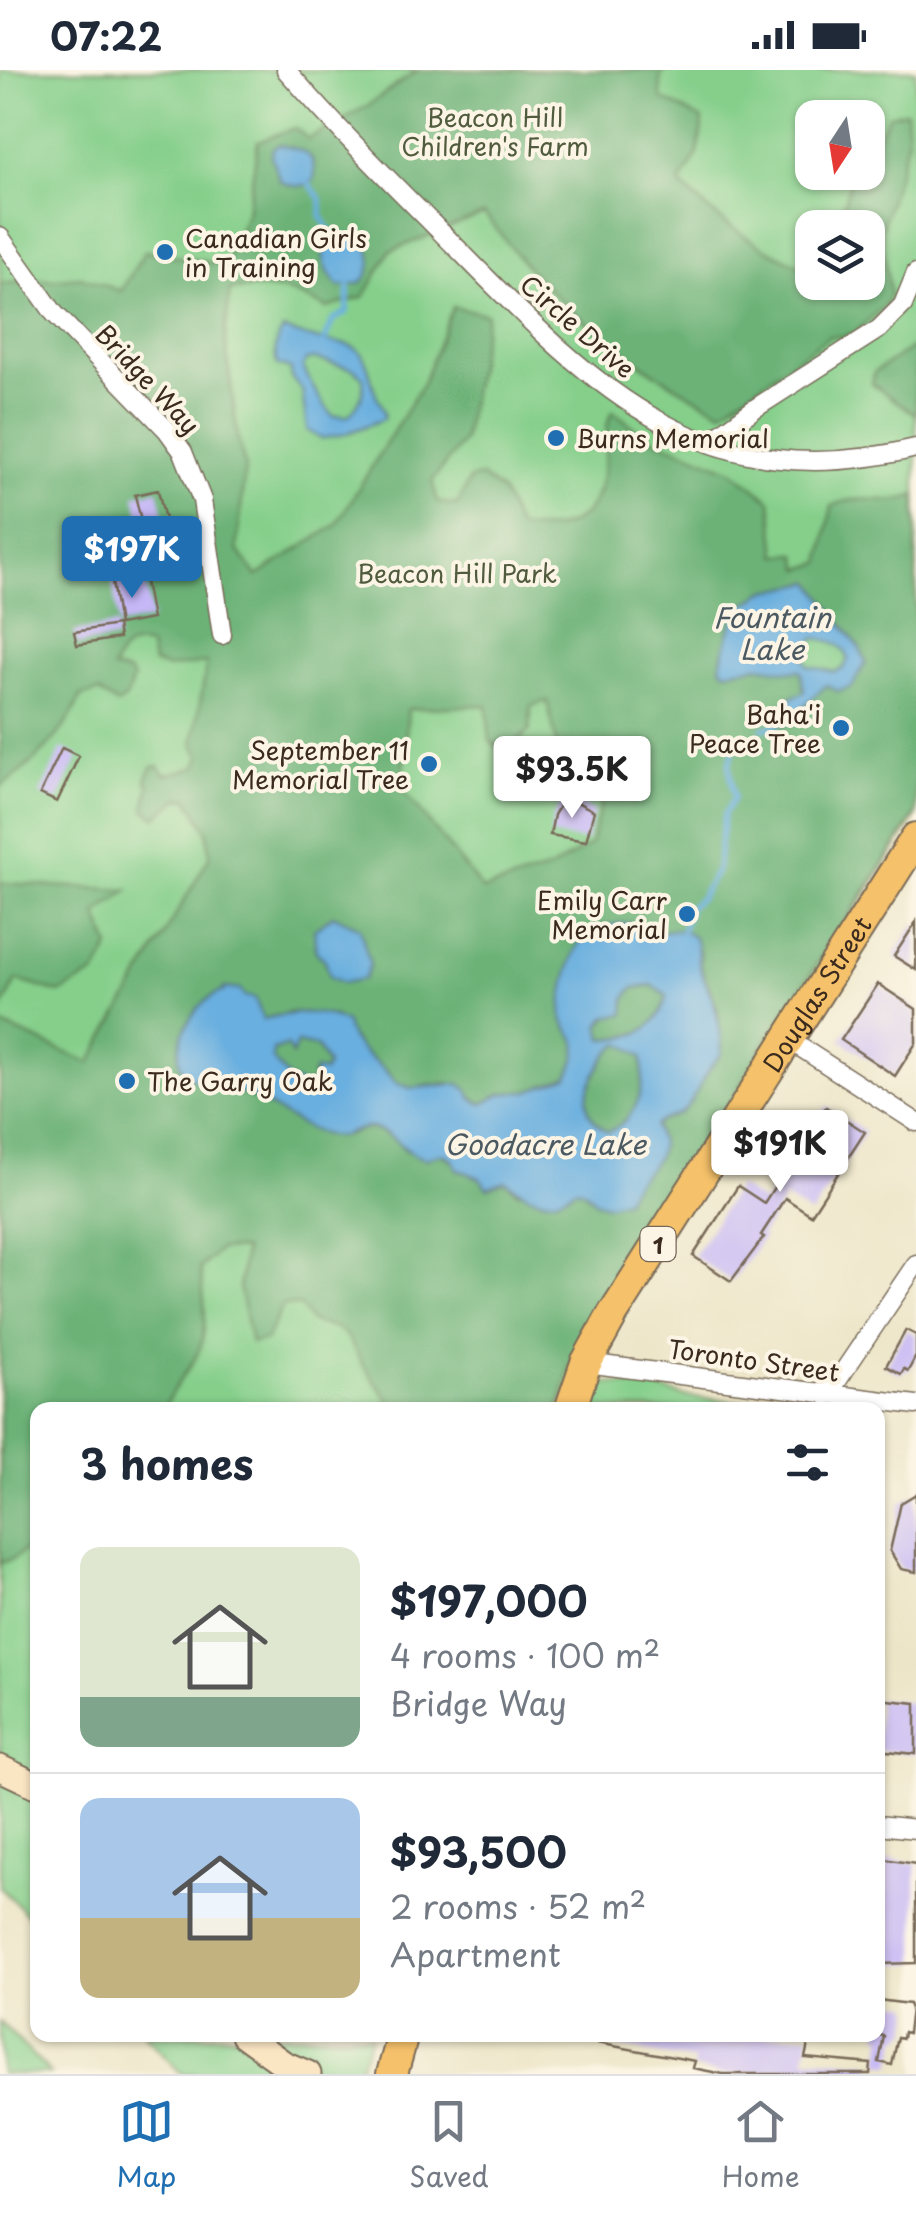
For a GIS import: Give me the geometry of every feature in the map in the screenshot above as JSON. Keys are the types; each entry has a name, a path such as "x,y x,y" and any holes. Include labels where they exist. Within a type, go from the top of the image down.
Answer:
{"main road":[{"name":"Douglas Street","path":"573,1402 586,1362 786,1038 916,838"},
{"path":"392,2074 401,2042"}],"street":[{"name":"Circle Drive","path":"286,70 494,286 607,389 659,422 742,455 822,462 857,460 916,448"},
{"name":"Bridge Way","path":"0,237 54,313 183,452 202,500 222,634"},
{"path":"708,444 754,409 879,330 903,305 916,274"},
{"path":"786,1038 916,1122"},
{"path":"827,1396 916,1264"},
{"name":"Toronto Street","path":"586,1362 916,1405"},
{"path":"0,1768 30,1782"},
{"path":"885,1826 916,1829"},
{"path":"254,2042 284,2064 308,2074"}],"green space":[{"name":"Beacon Hill Park","path":"0,70 916,70 916,816 619,1282 563,1402 30,1402 30,1918 0,1887"},
{"name":"Beacon Hill Park","path":"418,70 664,70 660,79 661,98 703,120 698,153 680,184 742,234 795,262 795,300 885,300 885,258 890,294 885,305 856,332 830,336 722,411 628,355 585,321 536,277 484,214 390,251 364,297 327,308 287,291 230,290 225,338 245,466 237,549 257,576 336,525 422,385 453,307 487,314 463,441 432,481 438,502 457,505 470,479 482,477 502,492 518,528 540,529 573,522 584,514 599,488 613,411 644,435 732,470 771,501 777,555 797,554 801,569 821,563 832,506 853,500 894,500 916,495 916,814 774,1029 570,1366 561,1402 390,1402 347,1336 338,1329 311,1322 300,1306 283,1305 266,1340 251,1343 239,1287 244,1250 220,1249 200,1268 205,1316 199,1351 168,1402 30,1402 30,1546 0,1563 0,1024 90,1063 210,856 207,830 188,798 179,799 156,817 145,810 149,785 146,780 152,767 159,766 165,775 196,767 201,757 193,743 207,663 166,668 153,663 150,647 137,644 127,648 113,669 130,673 133,679 126,698 117,705 99,692 81,696 67,723 47,747 0,787 0,284 81,277 121,291 145,251 224,265 247,213 258,141 295,128 308,139 367,106","holes":["812,582 860,649 838,691 826,685 803,707 797,722 806,686 801,670 759,666 726,671 721,666 726,644 742,606 762,592","547,701 565,779 602,801 590,845 550,869 483,890 402,788 408,709 487,705 490,741 506,753 530,730 531,706","631,923 639,929 688,933 700,953 699,963 717,1008 722,1053 683,1108 655,1126 660,1144 640,1175 624,1185 588,1196 576,1188 518,1192 505,1181 488,1188 481,1178 457,1169 449,1158 406,1151 377,1130 340,1136 305,1124 217,1084 186,1027 205,1002 222,992 240,997 263,1019 294,1012 335,1016 361,1050 395,1083 411,1088 448,1083 483,1104 500,1094 528,1091 568,1077 575,1062 599,926"]},
{"name":"Beacon Hill Park","path":"906,111 908,139 885,217 885,210 842,210 848,190 885,190 885,122 889,115"},
{"path":"916,315 916,415 872,384 874,372 915,346"},
{"path":"0,883 128,890 97,914 110,947 96,973 59,993 17,980 0,1013"},
{"path":"652,985 667,996 652,1024 636,1034 603,1039 600,1026 633,988"},
{"path":"621,1042 642,1057 641,1091 634,1110 608,1132 593,1120 586,1100 603,1060"},
{"path":"297,1043 317,1047 327,1065 325,1072 312,1075 314,1082 295,1083 273,1060 273,1050 287,1046 292,1055"},
{"path":"598,1382 738,1402 593,1402"},
{"path":"0,2022 51,2074 0,2074"},
{"path":"151,2042 368,2042 357,2074 182,2074"}],"water":[{"path":"278,145 294,148 311,158 314,180 297,186 280,181 271,156"},
{"path":"340,234 359,239 369,250 371,265 362,283 339,287 329,273 324,251 326,244"},
{"path":"283,330 357,349 366,362 384,419 321,439 307,430 302,389 291,378 291,369 277,365","holes":["306,360 354,369 363,377 361,398 348,416 333,416 306,374"]},
{"name":"Fountain Lake","path":"812,582 866,662 852,687 838,691 826,685 803,707 797,722 777,725 776,715 790,698 804,692 801,670 759,666 725,671 721,667 739,610 762,592","holes":["816,638 843,649 848,658 844,668 835,672 808,666 805,654"]},
{"path":"333,915 360,928 370,965 364,979 343,983 330,977 325,960 316,952 314,930"},
{"name":"Goodacre Lake","path":"631,923 646,932 682,931 694,938 716,1010 722,1054 684,1110 655,1126 659,1152 626,1200 606,1205 576,1188 557,1199 539,1199 505,1181 487,1188 480,1178 457,1169 445,1155 419,1157 376,1129 363,1128 335,1137 318,1132 240,1092 194,1080 181,1066 180,1043 189,1021 201,1005 224,988 241,990 244,996 255,998 263,1019 315,1013 346,1023 354,1042 396,1083 411,1088 460,1084 472,1099 483,1104 500,1094 528,1091 568,1077 575,1058 575,1039 562,1014 571,964 580,943 594,930","holes":["652,985 667,996 652,1024 636,1034 603,1039 600,1026 606,1017 625,1014 626,998 633,988","297,1043 317,1047 327,1065 324,1072 314,1070 314,1082 301,1084 290,1079 273,1060 273,1050 287,1046 292,1055","621,1043 642,1057 641,1091 627,1118 608,1132 590,1114 587,1100 595,1075"]}],"building":[{"path":"158,490 167,528 144,533 135,495"},
{"path":"144,576 152,619 119,625 112,582"},
{"path":"117,625 119,638 77,645 74,632"},
{"path":"62,748 79,756 57,802 40,794"},
{"path":"565,796 594,811 586,841 550,835 554,815"},
{"path":"916,922 916,970 894,956"},
{"path":"878,984 916,1009 916,1043 895,1076 841,1040"},
{"path":"826,1107 865,1132 811,1215 785,1198 761,1235 764,1237 731,1281 693,1256 738,1186 764,1203"},
{"path":"906,1330 916,1335 916,1356 908,1371 904,1369 901,1374 886,1366"},
{"path":"916,1494 916,1572 901,1569 890,1551 901,1503"},
{"path":"885,1700 916,1703 916,1754 885,1751"},
{"path":"885,1859 916,1864 916,1963 885,1964"},
{"path":"885,2001 909,2004 908,2033 898,2037 892,2065 879,2062 885,2042"},
{"path":"591,2042 808,2042 805,2058 871,2064 870,2074 723,2074 693,2068 695,2061"}],"waterway":[{"path":"309,184 321,199 321,216 334,236"},
{"path":"325,340 333,320 347,312 349,285"},
{"path":"763,728 777,725"},
{"path":"682,931 689,907 700,898 717,870 724,814 734,798 729,765 735,746"}],"place":[{"name":"Canadian Girls in Training","path":"165,252"},
{"name":"Burns Memorial","path":"556,438"},
{"name":"Baha'i Peace Tree","path":"841,728"},
{"name":"September 11 Memorial Tree","path":"429,764"},
{"name":"Emily Carr Memorial","path":"687,914"},
{"name":"The Garry Oak","path":"127,1081"}],"park label":[{"name":"Beacon Hill Children's Farm","path":"495,132"}]}
